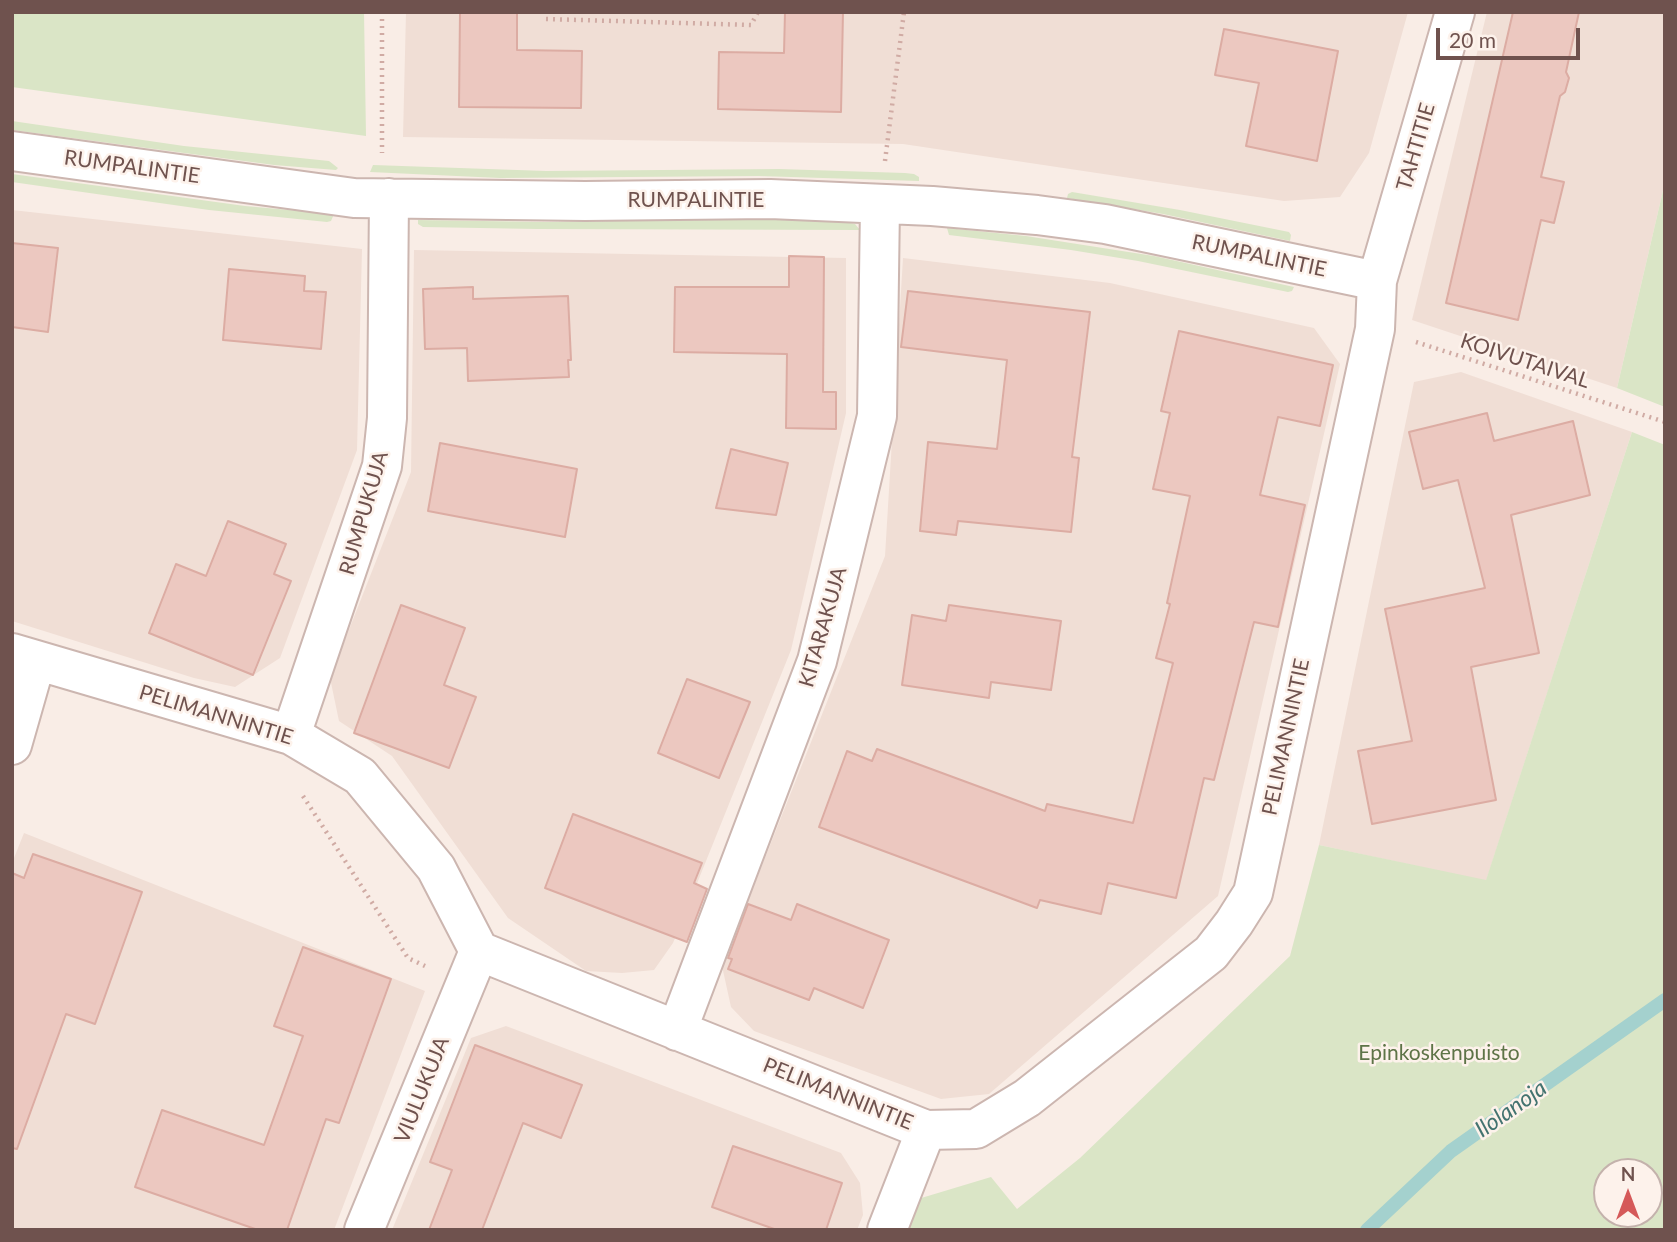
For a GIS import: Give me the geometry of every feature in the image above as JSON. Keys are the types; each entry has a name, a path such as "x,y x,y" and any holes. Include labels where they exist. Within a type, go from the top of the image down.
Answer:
{"street":[{"name":"TAHTITIE","path":"1377,281 1455,12"},
{"name":"RUMPALINTIE","path":"12,151 354,198 572,201 770,199 932,205 1105,224 1377,281"},
{"name":"RUMPUKUJA","path":"291,735 382,466 387,418 389,198"},
{"name":"KITARAKUJA","path":"677,1031 817,661 871,442 877,416 880,205"},
{"name":"PELIMANNINTIE","path":"24,657 291,735 360,776 436,868 479,951 926,1130 976,1129 1027,1098 1211,953 1252,893 1375,329 1377,281"},
{"path":"12,746 24,657"},
{"name":"VIULUKUJA","path":"365,1230 479,951"},
{"path":"887,1230 926,1130"}],"path":[{"path":"382,12 382,153"},
{"path":"546,12 546,19 751,25 758,12"},
{"path":"885,162 904,12"},
{"name":"KOIVUTAIVAL","path":"1375,329 1665,422"},
{"path":"302,795 408,958 465,985"}],"shaded area":[{"path":"406,12 1408,12 1369,153 1340,197 1284,201 903,144 403,137"},
{"path":"1487,12 1665,12 1665,182 1617,388 1412,320"},
{"path":"12,210 362,249 357,450 280,658 235,687 194,678 12,621"},
{"path":"414,250 846,258 846,413 791,650 673,943 654,970 622,973 586,971 508,918 392,756 339,721 330,678 411,472"},
{"path":"903,258 1110,283 1314,328 1340,364 1218,896 989,1094 941,1099 754,1031 731,1007 722,966 885,556"},
{"path":"1461,372 1632,432 1486,881 1319,845 1414,382"},
{"path":"24,833 425,991 334,1230 12,1230 12,863"},
{"path":"506,1026 841,1153 860,1183 863,1215 857,1230 392,1230 471,1038"}],"green space":[{"path":"12,12 364,12 366,136 12,87"},
{"path":"12,121 184,146 329,161 338,168 274,165 12,130"},
{"path":"373,165 546,171 779,169 905,173 914,174 919,177 919,181 759,176 500,178 370,172"},
{"path":"12,174 245,206 334,214 331,221 327,222 209,210 12,182"},
{"path":"1665,182 1665,407 1617,388"},
{"path":"1072,192 1289,232 1290,241 1163,214 1067,198"},
{"path":"740,219 841,221 855,224 860,230 537,229 423,227 418,224 418,220 547,222"},
{"path":"947,228 1026,236 1154,256 1294,287 1288,292 1138,261 949,235"},
{"name":"Epinkoskenpuisto","path":"1632,432 1665,445 1665,1230 906,1230 918,1199 991,1177 1017,1209 1080,1158 1290,956 1319,845 1486,880"}],"building":[{"path":"460,12 517,12 517,50 582,51 581,108 459,107"},
{"path":"785,12 843,12 841,112 718,109 719,52 784,53"},
{"path":"1513,12 1579,12 1566,72 1569,78 1565,92 1560,96 1541,177 1564,182 1554,223 1541,220 1518,320 1446,303"},
{"path":"1224,29 1338,51 1317,161 1246,146 1259,83 1215,75"},
{"path":"12,243 58,248 48,332 12,327"},
{"path":"789,256 824,257 823,392 836,392 836,429 786,428 787,354 674,352 675,287 789,287"},
{"path":"229,269 305,276 304,291 326,292 321,349 223,340"},
{"path":"473,287 473,299 568,296 571,360 568,360 569,377 468,381 467,348 425,349 423,289"},
{"path":"908,291 1090,312 1072,457 1079,458 1071,532 958,521 956,535 920,531 928,442 997,449 1007,360 901,347"},
{"path":"1179,331 1333,365 1320,426 1278,417 1260,495 1305,505 1278,627 1254,622 1214,780 1204,778 1176,898 1108,883 1101,914 1040,900 1037,908 819,827 847,751 872,761 877,749 1045,811 1047,804 1133,823 1173,663 1156,658 1170,604 1167,603 1190,496 1153,489 1170,413 1161,411"},
{"path":"1487,413 1494,441 1573,421 1590,495 1511,515 1539,653 1471,667 1496,800 1372,824 1358,751 1412,741 1385,609 1485,588 1458,480 1423,489 1409,432"},
{"path":"440,443 577,469 565,537 428,511"},
{"path":"731,449 788,463 776,515 716,508"},
{"path":"228,521 286,544 274,574 291,581 253,675 149,633 176,564 206,576"},
{"path":"401,605 465,628 444,685 476,697 449,768 354,733"},
{"path":"949,605 1061,621 1051,690 991,682 989,698 902,685 912,615 946,621"},
{"path":"687,679 750,702 719,778 658,753"},
{"path":"573,814 702,863 694,883 707,889 687,942 545,888"},
{"path":"33,854 142,892 95,1024 66,1014 17,1149 12,1148 12,873 24,878"},
{"path":"748,904 791,920 797,904 889,940 863,1008 814,988 809,1000 728,969 732,959 728,958"},
{"path":"303,947 391,979 339,1123 326,1119 287,1230 258,1230 135,1187 162,1110 264,1145 303,1036 274,1026"},
{"path":"475,1045 582,1085 561,1138 523,1123 482,1230 429,1230 452,1170 430,1162"},
{"path":"733,1146 842,1183 826,1230 777,1230 712,1207"}],"waterway":[{"name":"Ilolanoja","path":"1367,1230 1451,1151 1665,1000"}]}
